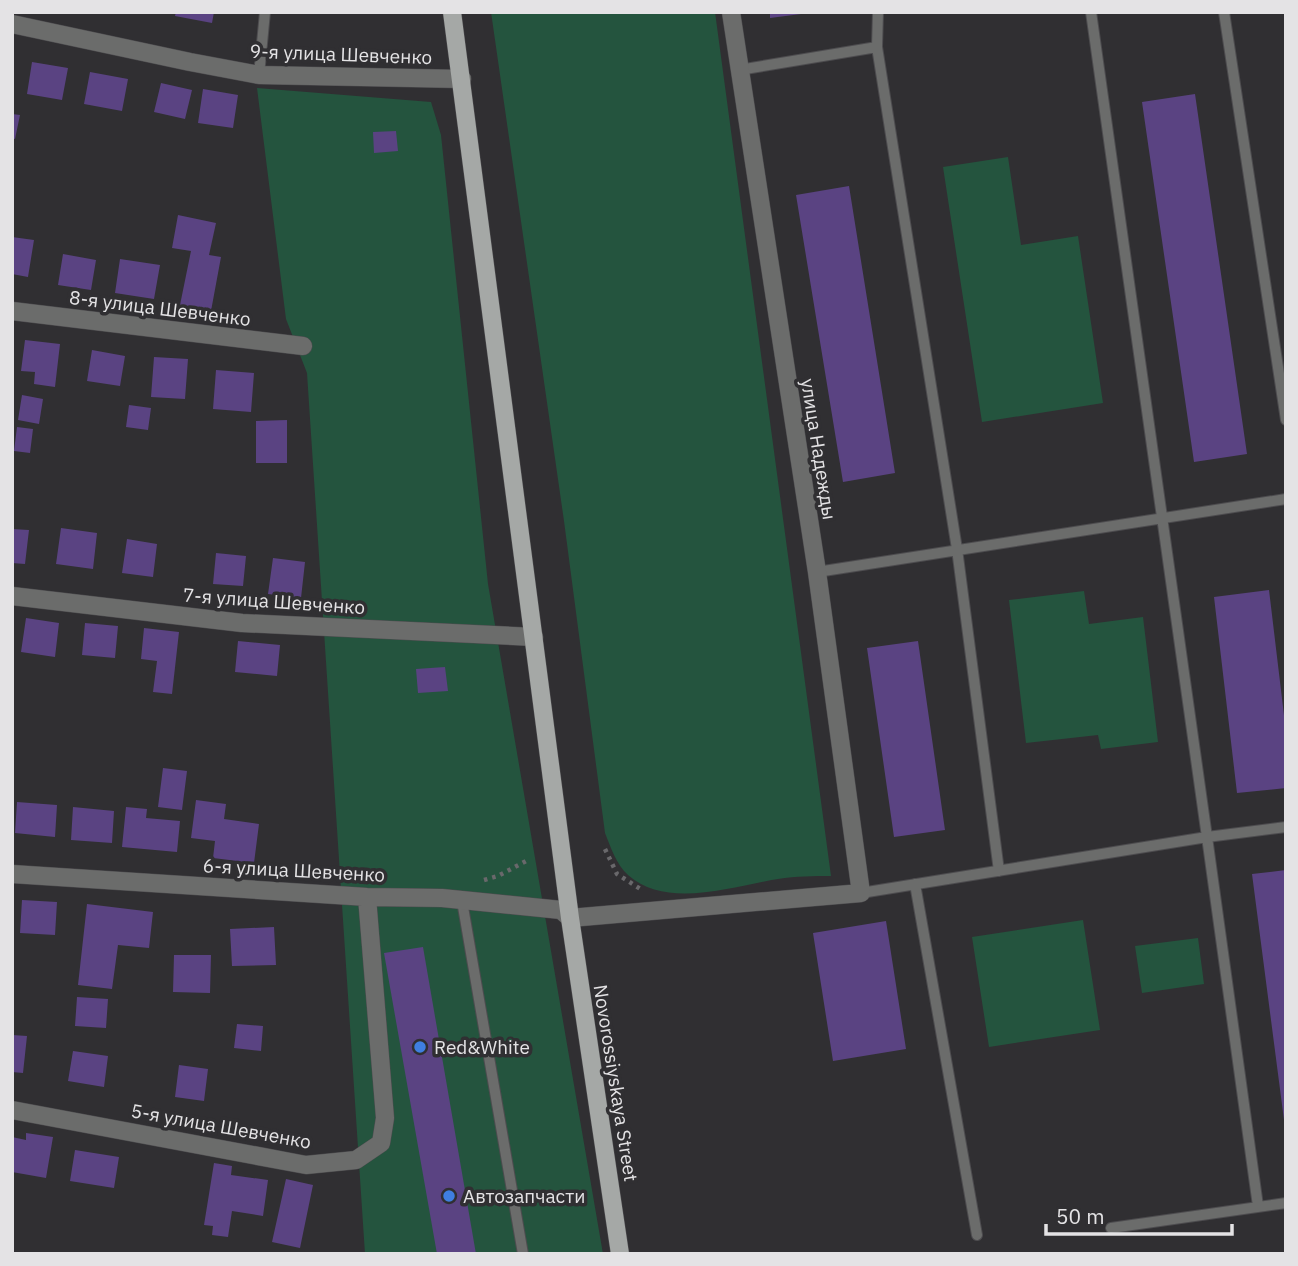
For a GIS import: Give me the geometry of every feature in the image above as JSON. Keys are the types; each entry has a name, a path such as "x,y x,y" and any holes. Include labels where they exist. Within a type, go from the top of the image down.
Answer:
{"main road":[{"name":"Novorossiyskaya Street","path":"452,12 569,918 620,1254"}],"street":[{"name":"улица Надежды","path":"732,12 817,572 860,893"},
{"name":"9-я улица Шевченко","path":"12,24 259,75 462,79"},
{"name":"8-я улица Шевченко","path":"12,311 303,346"},
{"name":"7-я улица Шевченко","path":"12,596 242,623 534,637"},
{"name":"6-я улица Шевченко","path":"12,874 367,897 442,898 561,910 569,918"},
{"path":"569,918 860,893"},
{"name":"5-я улица Шевченко","path":"12,1110 306,1165 356,1160 381,1143 385,1118 367,897"}],"lane":[{"path":"259,75 265,12"},
{"path":"878,12 877,47 957,550 999,871"},
{"path":"1091,12 1258,1206"},
{"path":"1224,12 1286,420"},
{"path":"739,70 877,47"},
{"path":"817,572 1286,499"},
{"path":"860,893 1207,837 1286,827"},
{"path":"915,884 977,1235"},
{"path":"462,901 523,1254"},
{"path":"1111,1228 1286,1203"}],"path":[{"path":"605,849 617,874 638,889 664,897 680,909"}],"green space":[{"path":"491,12 715,12 831,876 785,878 701,893 662,891 644,886 628,875 609,844 605,833 564,521"},
{"path":"257,88 431,102 441,135 488,584 603,1254 365,1254 307,373 286,319"},
{"path":"1008,157 1021,245 1078,236 1103,403 982,422 943,167"},
{"path":"1084,591 1089,624 1143,617 1158,742 1101,749 1098,735 1026,743 1009,600"},
{"path":"1083,920 1100,1030 989,1047 972,937"},
{"path":"1198,938 1204,984 1142,993 1135,946"}],"building":[{"path":"176,12 214,12 212,23 175,16"},
{"path":"770,12 801,12 801,14 770,18"},
{"path":"32,62 68,68 62,100 27,94"},
{"path":"90,72 128,79 122,111 84,104"},
{"path":"161,83 192,90 185,119 154,112"},
{"path":"203,89 238,95 233,128 198,123"},
{"path":"1195,94 1247,454 1194,462 1142,102"},
{"path":"12,114 20,115 15,139 12,138"},
{"path":"396,131 398,151 374,153 373,132"},
{"path":"849,186 895,473 843,482 796,195"},
{"path":"178,215 216,223 209,255 221,257 211,311 180,305 191,251 172,248"},
{"path":"12,237 34,240 28,277 12,274"},
{"path":"63,254 96,260 91,290 58,285"},
{"path":"120,259 160,265 154,299 115,293"},
{"path":"25,340 60,344 55,387 34,384 35,372 21,371"},
{"path":"92,350 125,356 120,386 87,381"},
{"path":"154,357 188,359 185,399 151,397"},
{"path":"216,370 254,373 251,412 213,409"},
{"path":"22,395 43,399 39,424 18,420"},
{"path":"129,405 151,408 148,430 126,427"},
{"path":"287,420 287,463 256,463 256,421"},
{"path":"17,427 33,429 30,453 14,451"},
{"path":"61,528 97,533 93,569 56,564"},
{"path":"12,529 29,530 25,564 12,563"},
{"path":"127,539 157,544 153,577 122,573"},
{"path":"216,553 246,556 243,586 213,584"},
{"path":"273,558 305,562 301,598 268,594"},
{"path":"1269,590 1286,732 1286,788 1237,793 1214,597"},
{"path":"26,618 59,623 55,657 21,652"},
{"path":"85,623 118,626 115,658 82,655"},
{"path":"144,628 179,632 172,694 153,692 157,661 141,659"},
{"path":"238,641 280,645 277,676 235,672"},
{"path":"918,641 945,830 894,837 867,648"},
{"path":"445,667 448,691 418,693 416,669"},
{"path":"163,768 187,771 182,810 158,807"},
{"path":"196,800 226,804 224,819 259,824 254,863 213,858 215,841 191,838"},
{"path":"17,802 57,805 55,837 15,833"},
{"path":"73,807 114,811 112,843 71,840"},
{"path":"126,807 147,809 146,818 180,821 177,852 122,847"},
{"path":"1286,870 1286,1120 1284,1120 1252,874"},
{"path":"22,900 57,902 55,935 20,933"},
{"path":"87,904 153,912 149,948 118,945 112,989 78,985"},
{"path":"886,921 906,1049 833,1061 813,933"},
{"path":"274,927 276,965 232,966 230,929"},
{"path":"423,947 476,1254 437,1254 384,953"},
{"path":"174,955 211,955 210,993 173,992"},
{"path":"77,997 108,999 106,1028 75,1026"},
{"path":"237,1024 263,1026 261,1051 234,1048"},
{"path":"12,1035 27,1036 23,1073 12,1072"},
{"path":"73,1051 108,1056 104,1087 68,1081"},
{"path":"179,1065 208,1069 204,1101 175,1097"},
{"path":"26,1133 53,1137 46,1178 12,1172 12,1137 26,1140"},
{"path":"75,1150 119,1157 114,1188 70,1181"},
{"path":"214,1163 232,1166 231,1175 268,1180 263,1216 232,1211 228,1237 212,1235 213,1226 204,1225"},
{"path":"286,1179 313,1185 300,1248 272,1242"}],"place":[{"name":"Red&White","path":"420,1047"},
{"name":"Автозапчасти","path":"449,1196"}]}
